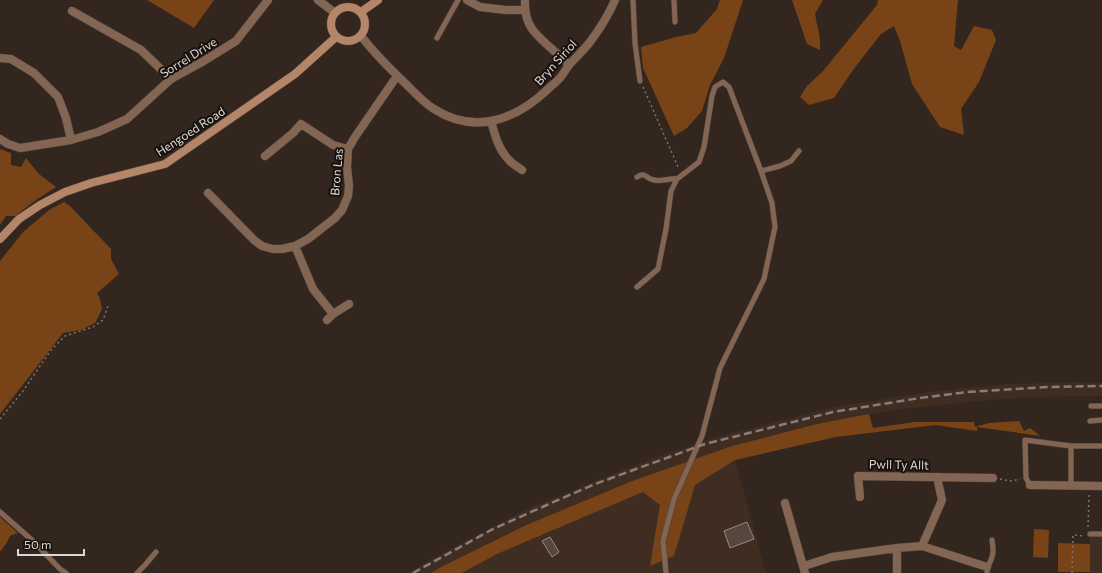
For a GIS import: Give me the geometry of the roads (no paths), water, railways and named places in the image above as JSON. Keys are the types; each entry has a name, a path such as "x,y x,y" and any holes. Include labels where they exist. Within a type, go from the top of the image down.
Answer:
{"street":[{"name":"Sorrel Drive","path":"0,139 8,144 20,148 71,140 98,132 127,119 171,79 236,41 268,0"},
{"path":"318,0 335,13"},
{"path":"361,12 378,0"},
{"path":"467,0 480,7 506,10 525,10"},
{"path":"525,0 525,10 528,23 538,37 569,65"},
{"name":"Bryn Siriol","path":"361,36 379,58 397,76 434,109 450,117 473,122 491,121 513,115 538,98 558,80 569,65 590,42 615,0"},
{"path":"345,7 351,7 361,12 366,22 361,36 356,40 346,42 336,37 331,28 332,17 335,13 339,9 345,7"},
{"path":"72,11 141,50 171,79"},
{"name":"Hengoed Road","path":"0,239 20,219 40,204 65,192 91,183 166,164 295,74 336,37"},
{"path":"0,58 11,59 34,73 58,97 66,118 71,140"},
{"name":"Bron Las","path":"208,193 254,240 262,246 282,250 295,246 308,239 335,218 342,210 348,196 349,186 347,167 348,149 397,76"},
{"path":"491,121 497,143 509,160 522,170"},
{"path":"265,156 294,133 301,124 333,145 348,149"},
{"path":"295,246 313,289 330,317 349,304"},
{"name":"Pwll Ty Allt","path":"860,497 858,476 993,478"},
{"name":"Pwll Ty Allt","path":"922,546 942,500 937,477"},
{"path":"1028,481 1071,486 1102,486"},
{"path":"785,503 804,569 832,557 922,546 987,570"},
{"path":"897,548 897,573"}],"lane":[{"path":"437,38 458,0"},
{"path":"633,0 635,43 640,81"},
{"path":"674,0 676,22"},
{"path":"637,287 658,269 666,229 671,191 679,177 698,162 704,147 712,96 715,87 724,82 729,87 762,171 772,203 775,227 764,279 720,368 702,436 674,499 663,541 666,573"},
{"path":"762,171 791,161 798,151"},
{"path":"637,177 643,174 656,181 679,177"},
{"path":"1091,406 1102,406"},
{"path":"1090,421 1102,420"},
{"path":"1028,481 1025,440 1071,446 1102,446"},
{"path":"1071,446 1071,486"},
{"path":"0,512 66,573"},
{"path":"1089,534 1102,534"},
{"path":"987,570 994,549 992,540"},
{"path":"137,573 156,552"}],"railway":[{"path":"413,573 493,529 549,504 595,484 705,444 833,412 920,398 967,392 1046,387 1102,386"}]}
